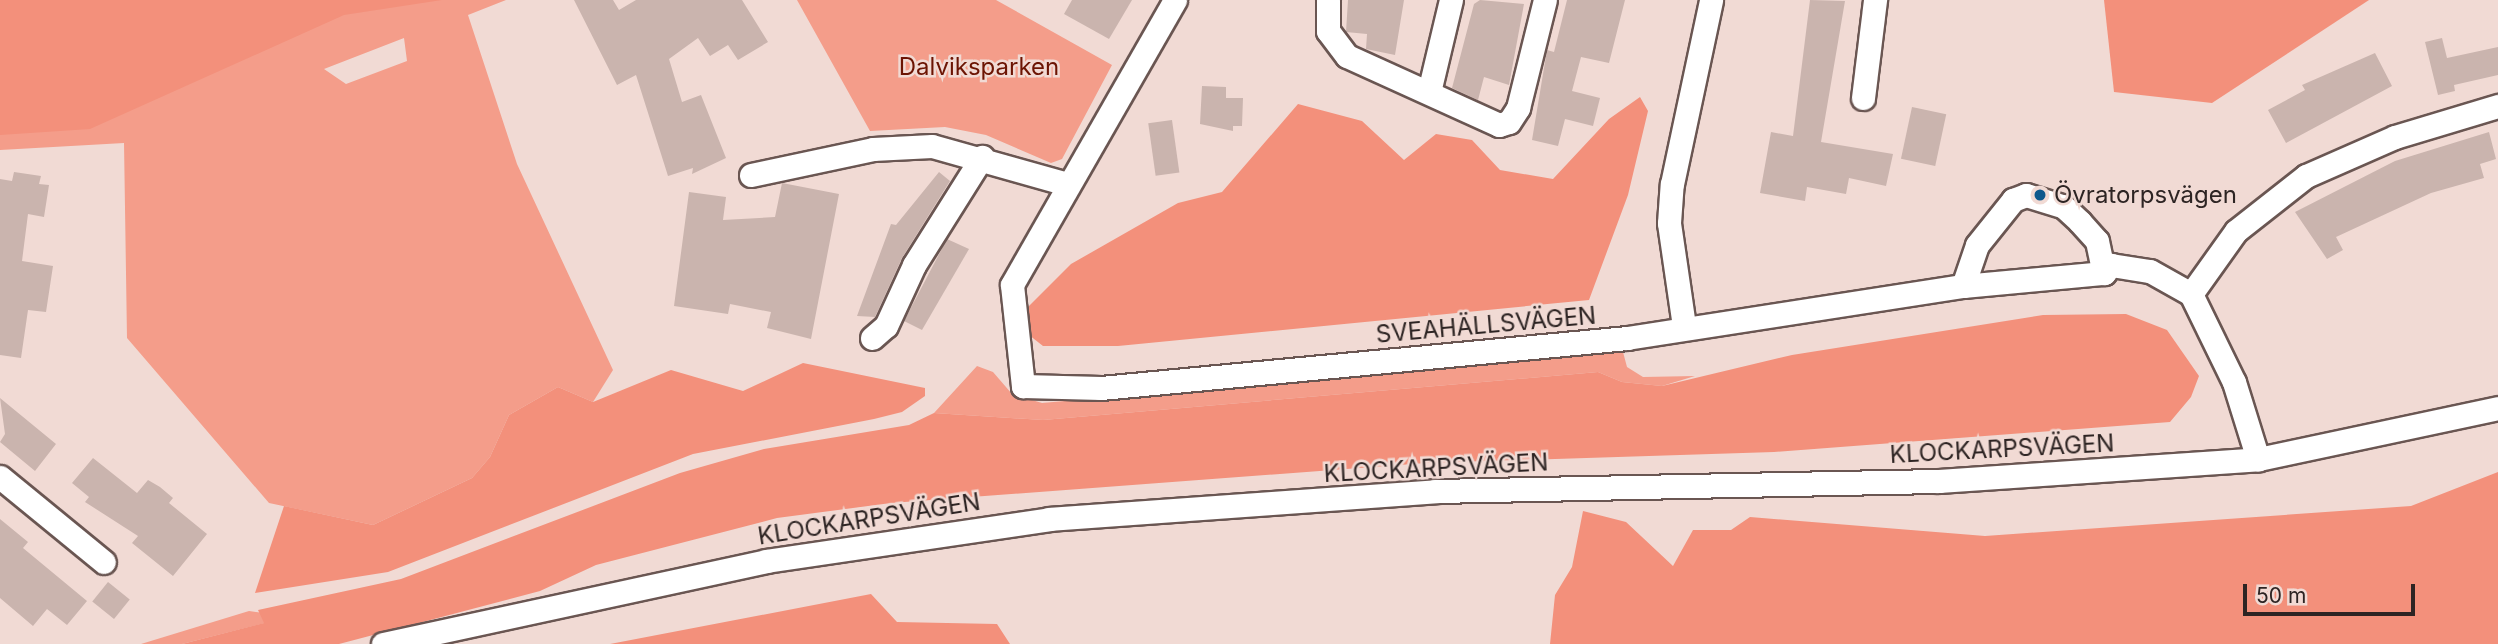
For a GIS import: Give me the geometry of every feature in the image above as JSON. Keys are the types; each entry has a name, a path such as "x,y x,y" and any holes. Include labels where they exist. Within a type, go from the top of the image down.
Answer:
{"street":[{"name":"SVEAHÄLLSVÄGEN","path":"1175,0 1066,184 1012,285 1023,386 1115,387 1627,338 1684,326 1964,286 2104,272 2111,265 2150,271 2191,294"},
{"path":"1328,0 1328,30 1337,47 1499,125 1509,122 1518,108 1545,0"},
{"path":"1429,92 1451,0"},
{"path":"1684,326 1669,223 1672,184 1711,0"},
{"path":"1863,98 1874,0"},
{"path":"2258,459 2224,359 2191,294 2236,231 2306,176 2395,137 2498,106"},
{"path":"751,175 873,149 932,146 982,157 1066,184"},
{"path":"872,338 886,326 914,265 982,157"},
{"path":"1964,286 1977,245 2013,200 2026,195 2063,206 2080,222 2097,241 2104,272"},
{"name":"KLOCKARPSVÄGEN","path":"383,644 766,561 1049,519 1435,491 1939,481 2258,459 2498,408"},
{"path":"0,477 104,562"}],"green space":[{"path":"0,0 506,0 468,15 517,164 613,370 593,402 558,387 509,415 490,457 472,478 373,525 269,503 127,338 124,143 0,150","holes":["404,38 407,61 346,84 324,69"]},
{"name":"Dalviksparken","path":"797,0 996,0 1112,65 1062,159 1051,163 986,135 945,127 870,131"},
{"path":"1623,352 1627,367 1643,377 1695,376 1662,386 1622,382 1598,372 1043,420 934,413 977,366 993,372 1012,394 1042,403"},
{"path":"249,611 264,613 265,623 182,644 141,644"}],"shaded area":[{"path":"0,0 442,0 344,15 90,129 0,135"},
{"path":"2104,0 2369,0 2212,103 2114,92"},
{"path":"1640,97 1648,111 1628,195 1589,300 1118,346 1043,346 1029,335 1022,313 1071,264 1178,203 1222,192 1298,104 1362,121 1404,160 1436,134 1472,140 1500,170 1553,179 1609,119"},
{"path":"2126,314 2167,330 2199,376 2191,397 2170,422 1774,452 1426,463 891,503 777,518 596,565 540,591 339,644 182,644 264,623 258,610 401,579 680,473 764,449 909,425 934,413 1043,420 1598,372 1622,382 1662,386 1792,355 2043,315"},
{"path":"803,363 925,388 925,396 902,412 874,419 693,454 388,572 255,593 284,506 373,525 472,478 490,457 509,415 558,387 593,402 671,370 743,391"},
{"path":"2498,472 2498,644 1550,644 1555,595 1572,567 1583,511 1626,522 1673,566 1693,530 1731,530 1750,517 1985,536 2411,506"},
{"path":"871,594 897,622 997,624 1010,644 610,644"}],"building":[{"path":"574,0 613,0 619,10 636,0 742,0 768,42 738,60 728,45 710,56 698,38 669,59 682,102 701,95 726,158 692,174 693,168 668,176 636,75 617,85"},
{"path":"1072,0 1132,0 1109,39 1064,14"},
{"path":"1348,0 1404,0 1395,55 1366,49 1367,34 1346,32"},
{"path":"1480,0 1524,4 1509,85 1484,77 1478,100 1452,88 1474,4"},
{"path":"1567,0 1625,0 1609,63 1581,57 1572,91 1600,98 1593,126 1565,119 1558,146 1532,140 1547,50 1554,52"},
{"path":"1810,0 1845,1 1821,142 1893,154 1886,186 1849,178 1846,194 1807,187 1805,201 1760,193 1771,132 1793,136"},
{"path":"2442,38 2447,58 2498,47 2498,75 2454,85 2455,91 2438,95 2425,42"},
{"path":"2375,53 2392,86 2286,143 2268,110 2305,90 2302,85"},
{"path":"1202,86 1226,87 1226,98 1243,98 1242,126 1233,126 1233,131 1200,124"},
{"path":"1912,107 1946,114 1935,166 1901,159"},
{"path":"1172,120 1179,172 1156,176 1148,123"},
{"path":"2489,132 2496,159 2480,164 2484,178 2431,193 2336,237 2343,250 2327,259 2295,212 2395,161"},
{"path":"14,172 41,176 39,184 49,185 44,217 28,214 22,261 53,266 46,312 28,310 21,358 0,355 0,179 12,181"},
{"path":"939,172 950,181 902,258 875,317 857,316 891,224 896,225"},
{"path":"782,183 839,194 811,339 767,328 771,312 730,304 728,314 674,306 689,192 726,197 723,220 775,217"},
{"path":"947,239 969,249 922,330 904,321"},
{"path":"0,398 56,444 35,471 0,442 5,434"},
{"path":"93,458 137,493 148,480 160,487 173,498 169,503 207,534 173,576 132,543 138,536 85,502 89,497 72,483"},
{"path":"0,519 28,542 23,548 87,601 67,625 47,609 33,626 0,598"},
{"path":"108,582 130,600 114,619 92,601"}],"place":[{"name":"Övratorpsvägen","path":"2040,195"}]}
